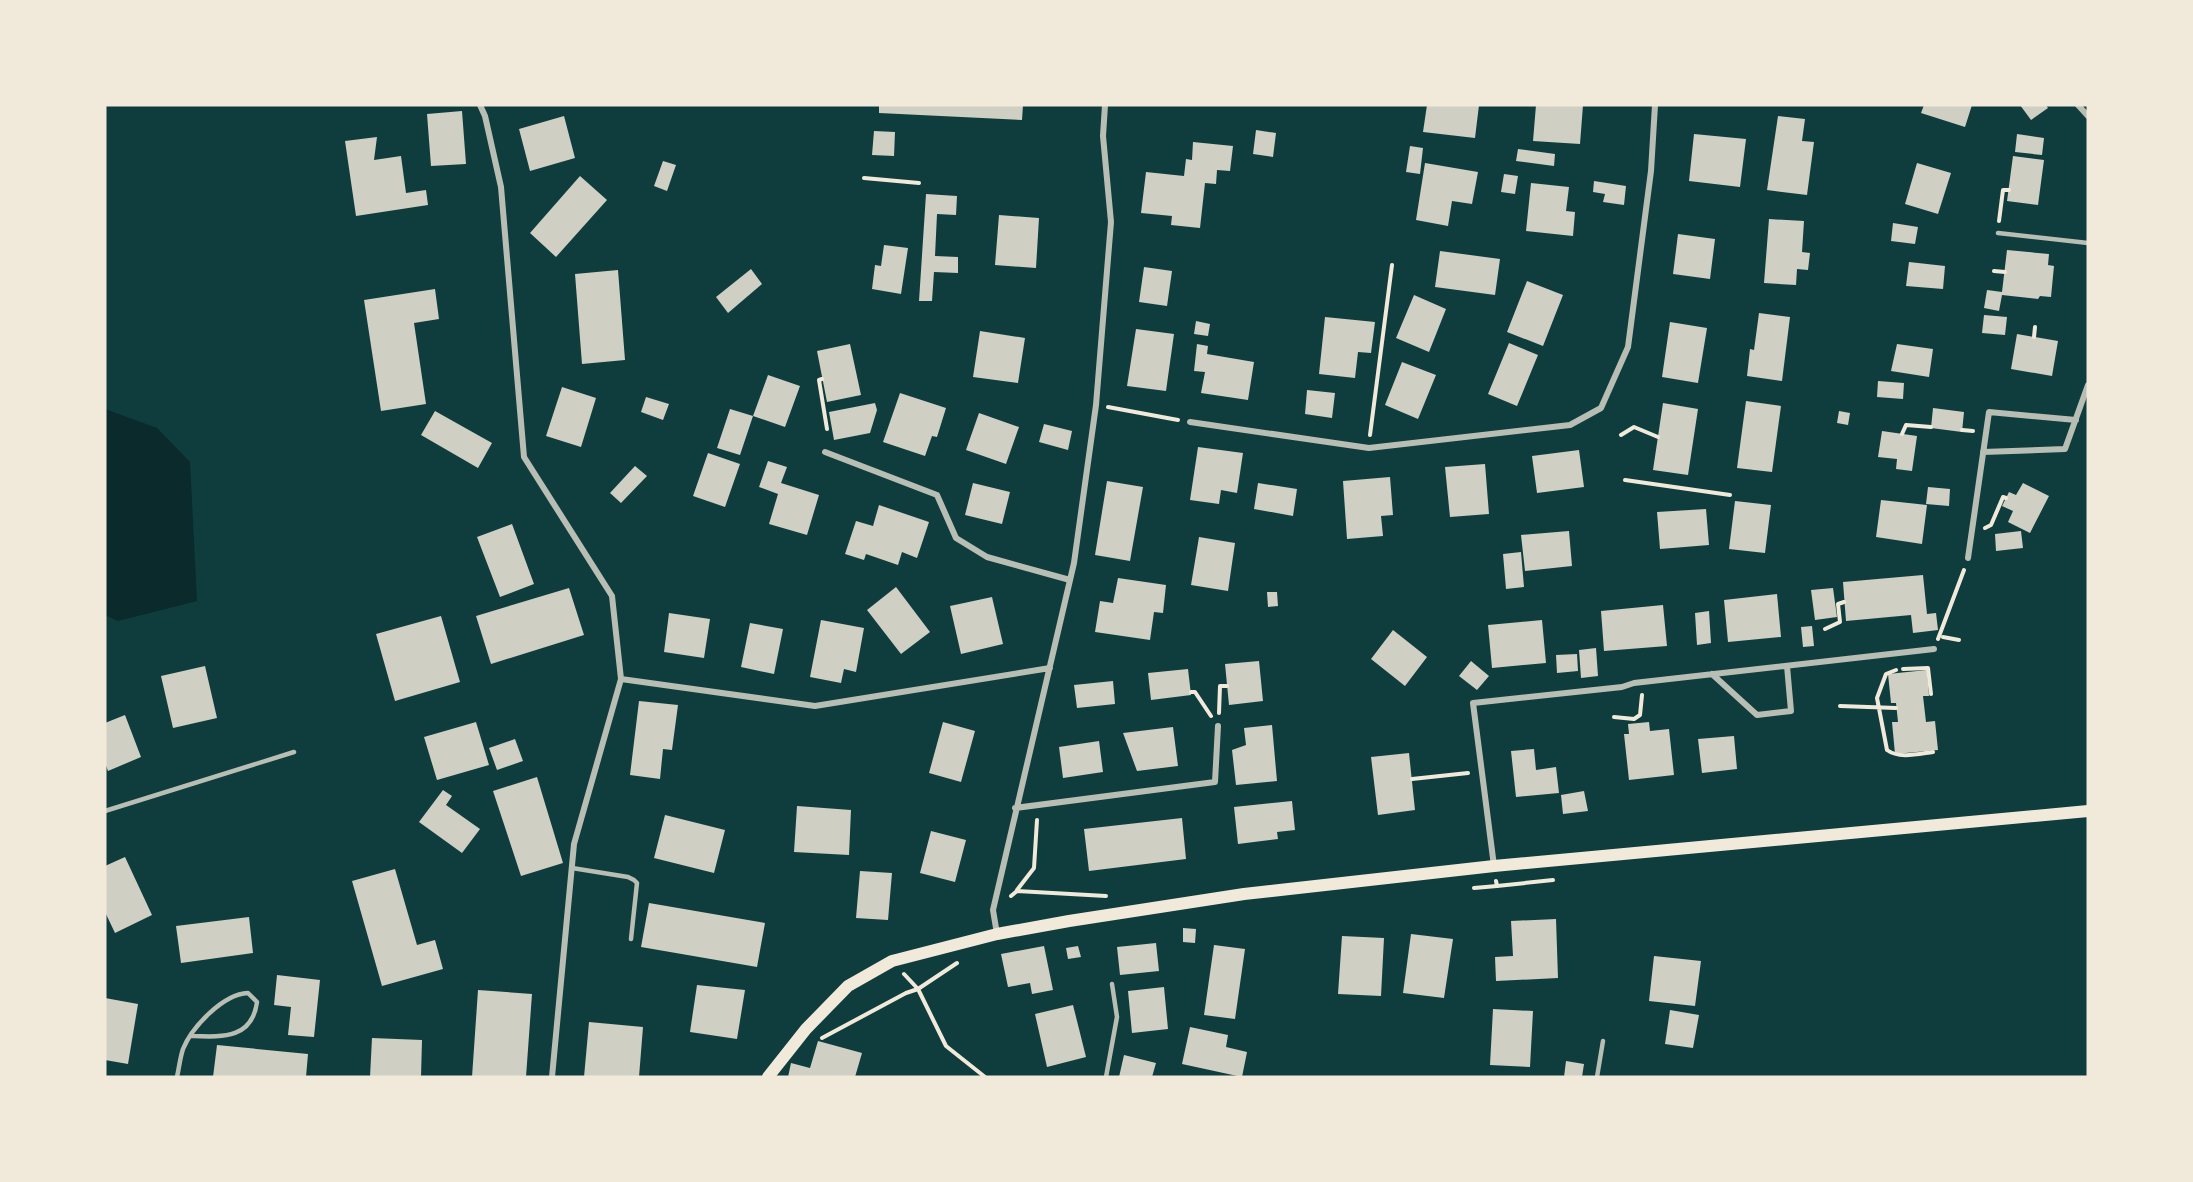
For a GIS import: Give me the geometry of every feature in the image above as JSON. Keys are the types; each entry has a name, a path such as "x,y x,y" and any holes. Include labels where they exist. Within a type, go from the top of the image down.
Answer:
{"main road":[{"path":"768,1077 806,1029 848,986 892,961 997,934 1244,894 1494,866 2088,811"}],"street":[{"path":"480,105 485,116 501,187 524,457 612,596 621,679 574,844 552,1077"},
{"path":"997,934 993,910 1070,580 1096,405 1111,222 1103,136 1105,105"},
{"path":"1190,422 1369,448 1570,425 1601,408 1628,347 1651,171 1655,105"},
{"path":"2078,105 2088,116"},
{"path":"1983,452 2065,449 2088,385"},
{"path":"1968,558 1989,412 2076,420"},
{"path":"825,452 937,495 956,538 987,557 1070,580"},
{"path":"1494,866 1473,703 1934,649"},
{"path":"1712,674 1757,715 1791,711 1787,666"},
{"path":"621,679 815,706 1050,668"},
{"path":"1015,808 1215,782 1218,726"}],"lane":[{"path":"1998,233 2088,243"},
{"path":"105,811 294,752"},
{"path":"572,868 628,877 634,880 637,884 631,939"},
{"path":"1106,1077 1117,1017 1112,984"},
{"path":"177,1077 183,1048 191,1036 200,1023 230,997 248,993 257,1002 254,1018 245,1029 227,1034 191,1036"},
{"path":"1598,1077 1603,1041"}],"path":[{"path":"864,178 919,183"},
{"path":"1998,233 2003,190 2009,190"},
{"path":"1369,448 1392,265"},
{"path":"1994,271 2005,272"},
{"path":"2034,337 2035,327"},
{"path":"822,379 819,380 827,429"},
{"path":"1096,405 1190,422"},
{"path":"1902,434 1906,424 1931,427"},
{"path":"1621,435 1634,427 1658,436"},
{"path":"1626,480 1730,495"},
{"path":"1973,526 1984,528 1991,525 2003,497 2006,498"},
{"path":"1934,649 1968,558"},
{"path":"1825,629 1840,622 1839,604 1845,602"},
{"path":"1939,636 1959,640"},
{"path":"1931,694 1928,668 1899,669 1886,674 1877,698 1887,750 1892,754 1903,755 1933,753"},
{"path":"1614,717 1634,719 1640,715 1642,708 1640,682"},
{"path":"1218,726 1220,686 1227,686"},
{"path":"1191,692 1195,692 1218,726"},
{"path":"1840,706 1896,708"},
{"path":"1637,717 1638,723"},
{"path":"1412,779 1482,772"},
{"path":"1017,891 1034,868 1038,806"},
{"path":"818,1041 906,993 918,989 964,959"},
{"path":"892,961 918,989 946,1046 985,1077"}],"water":[{"path":"105,409 157,428 190,462 197,601 118,621 105,615"}],"building":[{"path":"879,105 1023,105 1022,120 879,113"},
{"path":"1427,105 1479,105 1475,138 1423,132"},
{"path":"1536,105 1583,105 1580,144 1533,141"},
{"path":"1924,105 1972,105 1965,127 1921,113"},
{"path":"2020,105 2046,105 2048,108 2031,120"},
{"path":"462,111 466,164 431,166 427,114"},
{"path":"564,116 575,158 530,171 519,129"},
{"path":"1778,116 1805,119 1802,141 1814,142 1807,195 1767,190"},
{"path":"1256,130 1276,133 1273,157 1253,154"},
{"path":"874,131 895,132 894,156 872,155"},
{"path":"1694,134 1746,139 1740,187 1689,181"},
{"path":"2017,134 2044,138 2042,155 2015,152"},
{"path":"377,137 374,160 401,156 406,193 426,190 428,205 356,216 345,141"},
{"path":"1193,142 1233,146 1230,171 1217,170 1216,184 1205,183 1200,228 1171,225 1172,216 1141,213 1146,172 1184,176 1186,159 1192,160"},
{"path":"1410,146 1423,148 1420,174 1406,172"},
{"path":"1518,149 1555,154 1554,166 1516,161"},
{"path":"2013,156 2044,160 2038,205 2007,201"},
{"path":"663,161 676,165 667,191 654,186"},
{"path":"1425,163 1478,172 1472,204 1452,201 1448,226 1416,220"},
{"path":"1917,163 1951,173 1938,214 1905,204"},
{"path":"1504,174 1518,176 1515,194 1501,192"},
{"path":"580,176 607,200 556,257 530,233"},
{"path":"1594,181 1626,186 1624,205 1603,202 1605,194 1593,192"},
{"path":"1531,183 1569,187 1566,211 1575,212 1573,236 1526,231"},
{"path":"926,194 957,196 956,215 937,214 935,256 958,257 958,273 934,272 932,301 919,301"},
{"path":"999,215 1039,218 1036,268 995,265"},
{"path":"1769,219 1804,221 1802,252 1810,253 1808,270 1797,269 1796,285 1764,283"},
{"path":"1893,223 1918,227 1915,244 1891,241"},
{"path":"1678,234 1715,239 1710,279 1673,274"},
{"path":"884,245 908,248 901,294 872,289 875,265 881,266"},
{"path":"2007,250 2049,254 2048,265 2054,266 2051,297 2040,296 2038,299 2002,295 1999,311 1984,308 1987,290 2002,292"},
{"path":"1440,251 1500,259 1495,295 1435,287"},
{"path":"1909,262 1945,266 1943,289 1906,286"},
{"path":"1144,267 1172,271 1167,306 1139,302"},
{"path":"751,269 762,284 728,313 716,297"},
{"path":"618,270 625,360 582,364 575,274"},
{"path":"1527,281 1563,295 1543,346 1507,332"},
{"path":"435,289 439,319 414,323 426,404 381,411 364,300"},
{"path":"1414,295 1446,309 1429,352 1396,338"},
{"path":"1759,313 1790,317 1782,381 1747,376 1750,349 1754,350"},
{"path":"1984,315 2007,317 2005,335 1982,333"},
{"path":"1325,317 1375,322 1371,353 1358,352 1355,378 1319,374"},
{"path":"1196,321 1210,324 1208,336 1194,334"},
{"path":"1670,322 1707,328 1698,383 1662,377"},
{"path":"1136,329 1174,334 1166,391 1127,386"},
{"path":"980,331 1025,338 1018,383 973,377"},
{"path":"2017,334 2058,341 2052,376 2011,369"},
{"path":"1509,343 1538,355 1517,406 1488,394"},
{"path":"850,344 861,395 827,402 817,351"},
{"path":"1197,344 1208,346 1207,354 1254,362 1248,400 1201,393 1205,372 1194,371"},
{"path":"1897,344 1933,349 1929,377 1891,371"},
{"path":"1402,362 1436,375 1418,419 1385,405"},
{"path":"768,375 800,386 785,427 753,416"},
{"path":"1878,381 1904,383 1903,399 1877,397"},
{"path":"562,387 596,398 581,447 546,436"},
{"path":"1307,390 1335,393 1332,418 1305,414"},
{"path":"900,393 946,408 937,437 932,436 925,456 883,442"},
{"path":"646,397 669,404 663,420 641,412"},
{"path":"1746,401 1781,406 1772,472 1737,468"},
{"path":"875,403 877,410 870,433 834,440 829,412"},
{"path":"1663,403 1698,409 1688,475 1653,470"},
{"path":"1933,408 1964,412 1962,432 1931,428"},
{"path":"730,409 753,416 740,455 717,448"},
{"path":"435,411 492,443 478,468 421,435"},
{"path":"1839,411 1850,413 1848,425 1837,423"},
{"path":"979,413 1019,427 1006,464 966,450"},
{"path":"1044,424 1072,431 1068,450 1039,442"},
{"path":"1882,431 1917,436 1912,471 1896,469 1897,459 1878,457"},
{"path":"1198,447 1243,453 1237,493 1221,490 1219,504 1190,500"},
{"path":"1579,450 1584,487 1537,493 1532,456"},
{"path":"708,453 740,464 725,507 693,496"},
{"path":"768,461 787,467 781,483 819,495 807,535 769,524 778,494 759,487"},
{"path":"1485,464 1489,514 1450,517 1445,467"},
{"path":"635,466 647,476 621,503 610,493"},
{"path":"1390,477 1393,515 1381,516 1383,536 1347,539 1343,481"},
{"path":"1107,481 1143,487 1130,561 1095,555"},
{"path":"973,483 1010,492 1002,524 965,515"},
{"path":"1258,483 1297,489 1293,516 1254,509"},
{"path":"2023,483 2049,496 2030,533 2008,522 2013,511 2002,506 2009,492 2016,495"},
{"path":"1928,487 1950,489 1949,506 1926,504"},
{"path":"1881,500 1927,505 1922,544 1876,537"},
{"path":"1735,501 1771,505 1765,553 1729,549"},
{"path":"879,505 929,522 917,558 902,552 898,565 866,554 864,560 845,554 856,521 873,526"},
{"path":"1706,509 1709,545 1660,549 1657,512"},
{"path":"512,524 534,584 500,597 477,537"},
{"path":"1569,531 1572,566 1525,571 1521,535"},
{"path":"2021,531 2023,548 1996,551 1995,534"},
{"path":"1199,537 1235,543 1228,591 1191,585"},
{"path":"1521,552 1524,587 1506,589 1503,554"},
{"path":"1923,575 1927,614 1936,613 1938,630 1913,633 1911,615 1846,621 1843,582"},
{"path":"1118,578 1166,585 1163,613 1154,612 1150,640 1095,632 1100,601 1113,603"},
{"path":"896,587 930,632 901,654 867,610"},
{"path":"569,588 584,635 491,664 476,616"},
{"path":"1833,588 1837,617 1815,620 1811,590"},
{"path":"1267,592 1277,592 1278,606 1268,607"},
{"path":"1777,594 1781,637 1728,642 1724,600"},
{"path":"992,597 1003,644 961,654 950,606"},
{"path":"1663,605 1667,646 1604,651 1601,611"},
{"path":"1709,611 1711,643 1697,645 1695,613"},
{"path":"669,613 710,619 704,658 664,652"},
{"path":"441,616 460,682 395,701 376,634"},
{"path":"821,620 864,628 856,672 844,669 841,683 810,677"},
{"path":"1542,620 1546,663 1492,668 1488,625"},
{"path":"750,623 783,629 774,674 741,667"},
{"path":"1812,626 1814,646 1803,647 1801,627"},
{"path":"1393,630 1427,657 1405,686 1371,659"},
{"path":"1596,648 1598,676 1581,678 1579,650"},
{"path":"1577,654 1578,671 1557,673 1556,655"},
{"path":"1259,661 1263,701 1229,705 1225,664"},
{"path":"1471,661 1489,676 1477,690 1459,676"},
{"path":"205,666 217,718 173,728 161,676"},
{"path":"1188,669 1191,695 1151,700 1148,673"},
{"path":"1927,670 1929,696 1923,696 1926,722 1935,721 1938,750 1895,754 1892,722 1898,722 1896,703 1891,703 1888,674"},
{"path":"1113,681 1115,704 1077,708 1074,685"},
{"path":"639,701 678,705 672,750 663,749 660,779 630,775"},
{"path":"125,715 141,757 108,771 105,763 105,723"},
{"path":"476,722 489,765 437,780 424,737"},
{"path":"943,722 975,731 961,782 929,773"},
{"path":"1649,722 1650,731 1669,729 1674,775 1629,780 1624,734 1629,734 1628,724"},
{"path":"1272,725 1277,781 1236,785 1232,750 1246,745 1244,728"},
{"path":"1173,727 1178,766 1137,771 1123,733"},
{"path":"1734,736 1737,769 1702,773 1698,739"},
{"path":"515,739 523,761 497,770 489,748"},
{"path":"1099,741 1103,772 1063,778 1059,747"},
{"path":"1534,749 1536,770 1556,767 1559,793 1516,797 1511,751"},
{"path":"1409,753 1415,810 1378,815 1371,757"},
{"path":"537,777 563,863 521,876 493,791"},
{"path":"443,790 452,796 446,805 480,829 462,853 419,822"},
{"path":"1584,791 1588,811 1563,814 1561,795"},
{"path":"1292,801 1295,830 1277,832 1278,839 1238,844 1234,807"},
{"path":"797,806 851,810 849,855 794,852"},
{"path":"665,815 725,830 714,873 654,858"},
{"path":"1182,818 1186,859 1089,871 1084,829"},
{"path":"931,831 966,840 955,882 920,873"},
{"path":"125,857 152,915 115,933 105,912 105,866"},
{"path":"395,869 417,945 435,940 443,969 382,986 352,881"},
{"path":"860,871 892,873 888,920 856,918"},
{"path":"649,903 765,923 757,967 641,947"},
{"path":"249,917 253,953 181,963 176,926"},
{"path":"1556,919 1558,978 1496,981 1495,957 1513,956 1511,921"},
{"path":"1183,928 1196,929 1195,943 1183,942"},
{"path":"1411,934 1453,939 1444,998 1403,993"},
{"path":"1342,936 1384,938 1381,996 1338,994"},
{"path":"1156,943 1159,971 1120,975 1117,947"},
{"path":"1214,945 1245,949 1235,1019 1204,1015"},
{"path":"1044,946 1053,990 1032,994 1030,983 1008,987 1001,954"},
{"path":"1078,946 1081,957 1068,959 1066,948"},
{"path":"1654,956 1701,961 1695,1006 1649,1001"},
{"path":"277,975 320,980 314,1037 288,1035 291,1007 274,1005"},
{"path":"697,985 745,990 737,1039 690,1032"},
{"path":"1164,987 1168,1029 1132,1033 1128,991"},
{"path":"478,990 532,994 526,1077 472,1077"},
{"path":"105,998 138,1004 128,1064 105,1060"},
{"path":"1073,1005 1086,1057 1047,1067 1035,1014"},
{"path":"1493,1009 1533,1011 1530,1067 1490,1065"},
{"path":"1670,1010 1699,1015 1693,1048 1665,1044"},
{"path":"589,1022 643,1027 639,1077 584,1077"},
{"path":"1190,1027 1228,1035 1226,1047 1247,1052 1242,1077 1182,1064"},
{"path":"372,1038 422,1040 421,1077 370,1077"},
{"path":"818,1041 862,1053 855,1077 788,1077 791,1063 810,1068"},
{"path":"217,1045 308,1054 306,1077 213,1077"},
{"path":"1124,1055 1156,1063 1152,1077 1119,1077"},
{"path":"1566,1061 1584,1064 1582,1077 1564,1077"}]}
